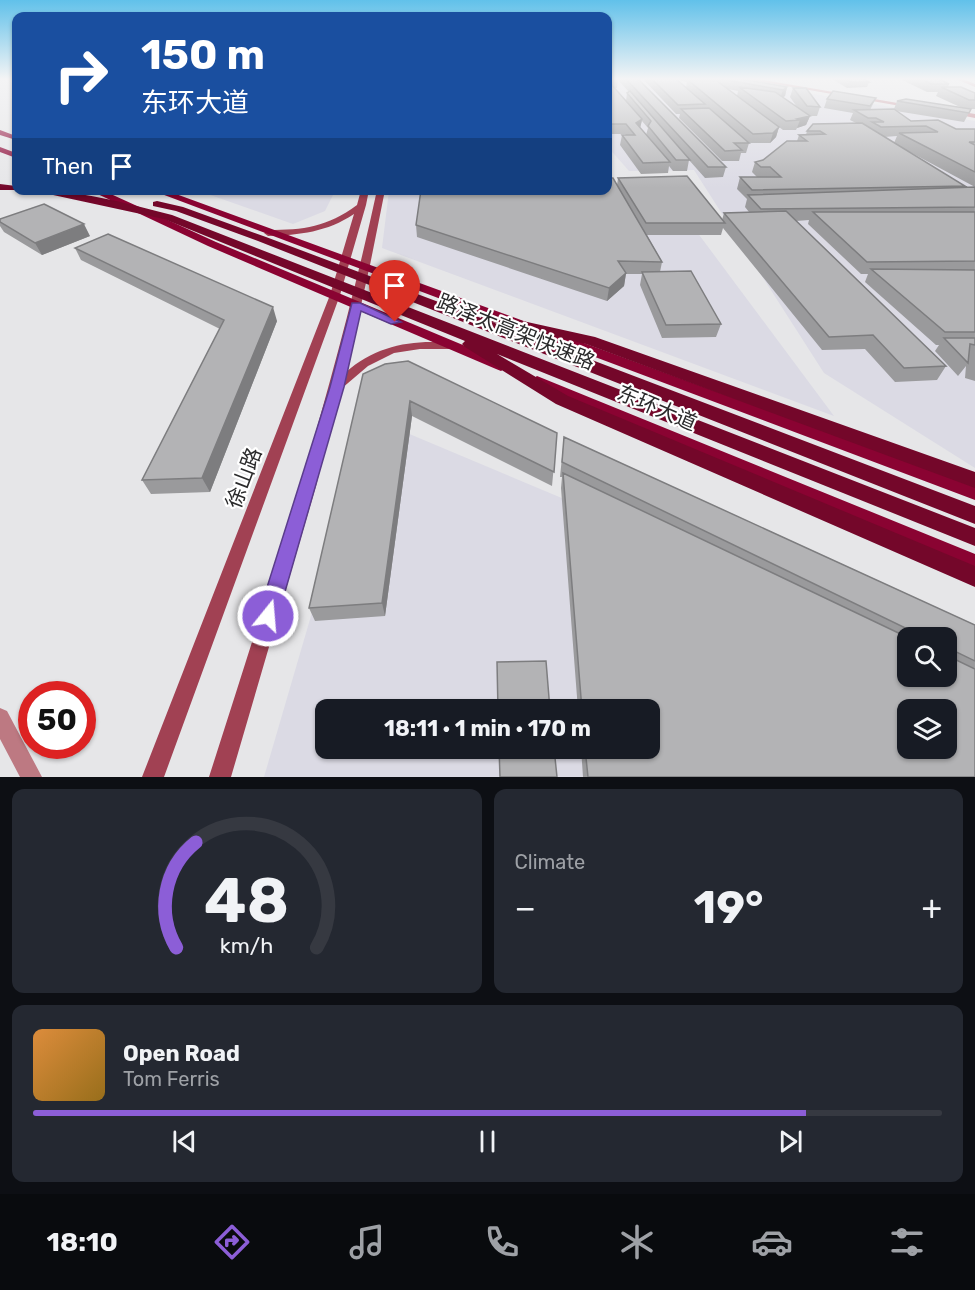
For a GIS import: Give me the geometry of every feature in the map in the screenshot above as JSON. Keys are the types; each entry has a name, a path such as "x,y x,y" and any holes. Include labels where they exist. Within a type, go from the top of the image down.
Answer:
{"highway":[{"name":"路泽太高架快速路","path":"64,195 168,217 975,515"},
{"name":"路泽太高架快速路","path":"119,195 179,209 975,537"},
{"path":"433,313 590,340 975,480"},
{"path":"433,313 562,400 975,577"}],"main road":[{"name":"东环大道","path":"104,195 356,305 975,563"},
{"name":"东环大道","path":"168,195 975,493"},
{"path":"220,777 337,387 367,267 380,195"},
{"name":"徐山路","path":"153,777 335,295 363,198"},
{"path":"268,233 315,230 340,222 363,198"},
{"path":"337,387 357,366 393,348 418,343 454,346"}],"street":[{"path":"0,718 31,777"}],"shaded area":[{"path":"612,115 941,115 975,121 975,468 824,373 694,170 629,171 612,152"},
{"path":"612,184 662,185 834,416 382,248 389,195 612,195"},
{"path":"210,195 333,195 325,211 293,224"},
{"path":"369,417 897,639 897,687 949,687 953,699 897,699 897,759 957,759 957,714 975,777 264,777"}],"building":[{"path":"612,115 639,115 642,119 636,123 670,162 643,163 622,135 635,135 626,124 612,124"},
{"path":"646,115 651,115 690,160 676,160 648,126 651,121"},
{"path":"660,115 674,115 726,167 708,167"},
{"path":"688,115 717,115 749,143 734,143 742,150 725,151"},
{"path":"730,115 763,115 779,127 773,133 753,134"},
{"path":"778,115 810,116 797,119 800,120 786,121"},
{"path":"863,115 903,115 911,121 938,120 956,129 975,129 975,142 969,142 975,145 975,172 899,133 938,132 926,126 881,127 872,122 884,122 876,118"},
{"path":"862,123 965,186 752,190 740,177 781,177 770,167 761,167 755,162 763,160 787,141 807,141 799,135 825,134 820,131 807,131 813,124"},
{"path":"687,176 725,223 646,223 618,178"},
{"path":"613,178 662,262 618,261 626,273 609,288 416,225 420,195 612,195"},
{"path":"975,187 975,207 761,209 748,195"},
{"path":"44,204 84,224 35,243 0,222 0,219"},
{"path":"786,211 946,366 904,368 873,335 829,337 724,213"},
{"path":"813,212 975,212 975,261 867,262"},
{"path":"108,234 273,307 202,478 142,480 224,320 75,248"},
{"path":"871,269 975,270 975,332 945,332"},
{"path":"691,271 721,324 666,325 642,272"},
{"path":"944,338 975,338 975,345 970,344 968,363"},
{"path":"408,361 557,433 554,472 410,401 382,603 309,608 363,374 385,364"},
{"path":"564,437 975,625 975,661 957,652 957,627 903,627 562,462"},
{"path":"563,473 897,632 897,687 957,687 957,660 975,669 975,777 588,777 586,759 660,759 660,699 581,699"},
{"path":"546,661 549,699 498,699 497,662"},
{"path":"499,759 555,759 557,777 500,777"}],"route":[{"path":"268,616 337,387 356,305 395,322"}]}
